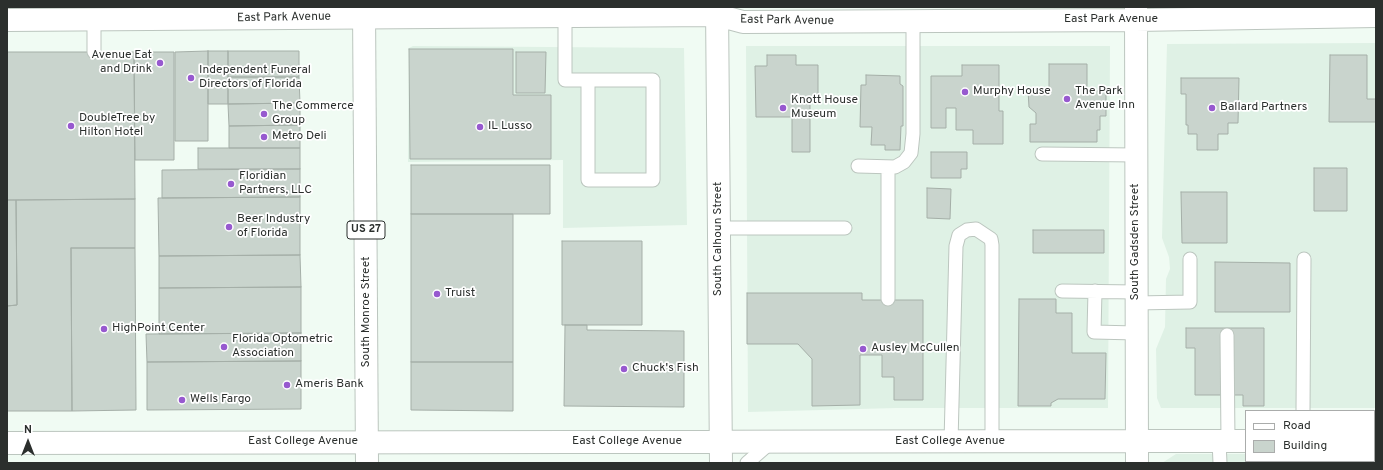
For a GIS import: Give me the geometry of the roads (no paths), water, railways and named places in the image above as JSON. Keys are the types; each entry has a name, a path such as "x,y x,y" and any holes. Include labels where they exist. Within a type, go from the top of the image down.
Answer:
{"street":[{"name":"East Park Avenue","path":"7,20 94,20 364,12 565,16 717,11 743,22 913,21 1136,14 1376,16"},
{"name":"South Calhoun Street","path":"717,11 721,453"},
{"name":"South Monroe Street","path":"364,12 367,452"},
{"name":"South Gadsden Street","path":"1136,14 1137,463"},
{"name":"East College Avenue","path":"7,443 367,452 721,453 771,442 1231,441"}],"lane":[{"path":"565,16 565,80 653,80 653,180 588,180 588,81"},
{"path":"94,20 94,52"},
{"path":"858,166 895,167 904,162 911,153 913,134 913,21"},
{"path":"1042,154 1136,155"},
{"path":"888,167 888,298"},
{"path":"719,228 845,228"},
{"path":"951,442 956,246 959,235 967,230 976,229 991,239 992,245 992,442"},
{"path":"1062,291 1095,291 1136,297 1190,302 1190,259"},
{"path":"1303,410 1304,259"},
{"path":"1095,291 1094,332 1136,333"},
{"path":"1220,463 1231,441 1227,335"},
{"path":"747,463 771,442"}],"place":[{"name":"Avenue Eat and Drink","path":"160,63"},
{"name":"Independent Funeral Directors of Florida","path":"191,78"},
{"name":"Murphy House","path":"965,92"},
{"name":"The Park Avenue Inn","path":"1067,99"},
{"name":"Knott House Museum","path":"783,108"},
{"name":"Ballard Partners","path":"1212,108"},
{"name":"The Commerce Group","path":"264,114"},
{"name":"DoubleTree by Hilton Hotel","path":"71,126"},
{"name":"IL Lusso","path":"480,127"},
{"name":"Metro Deli","path":"264,137"},
{"name":"Floridian Partners, LLC","path":"231,184"},
{"name":"Beer Industry of Florida","path":"229,227"},
{"name":"Truist","path":"437,294"},
{"name":"HighPoint Center","path":"104,329"},
{"name":"Florida Optometric Association","path":"224,347"},
{"name":"Ausley McCullen","path":"863,349"},
{"name":"Chuck's Fish","path":"624,369"},
{"name":"Ameris Bank","path":"287,385"},
{"name":"Wells Fargo","path":"182,400"}]}
